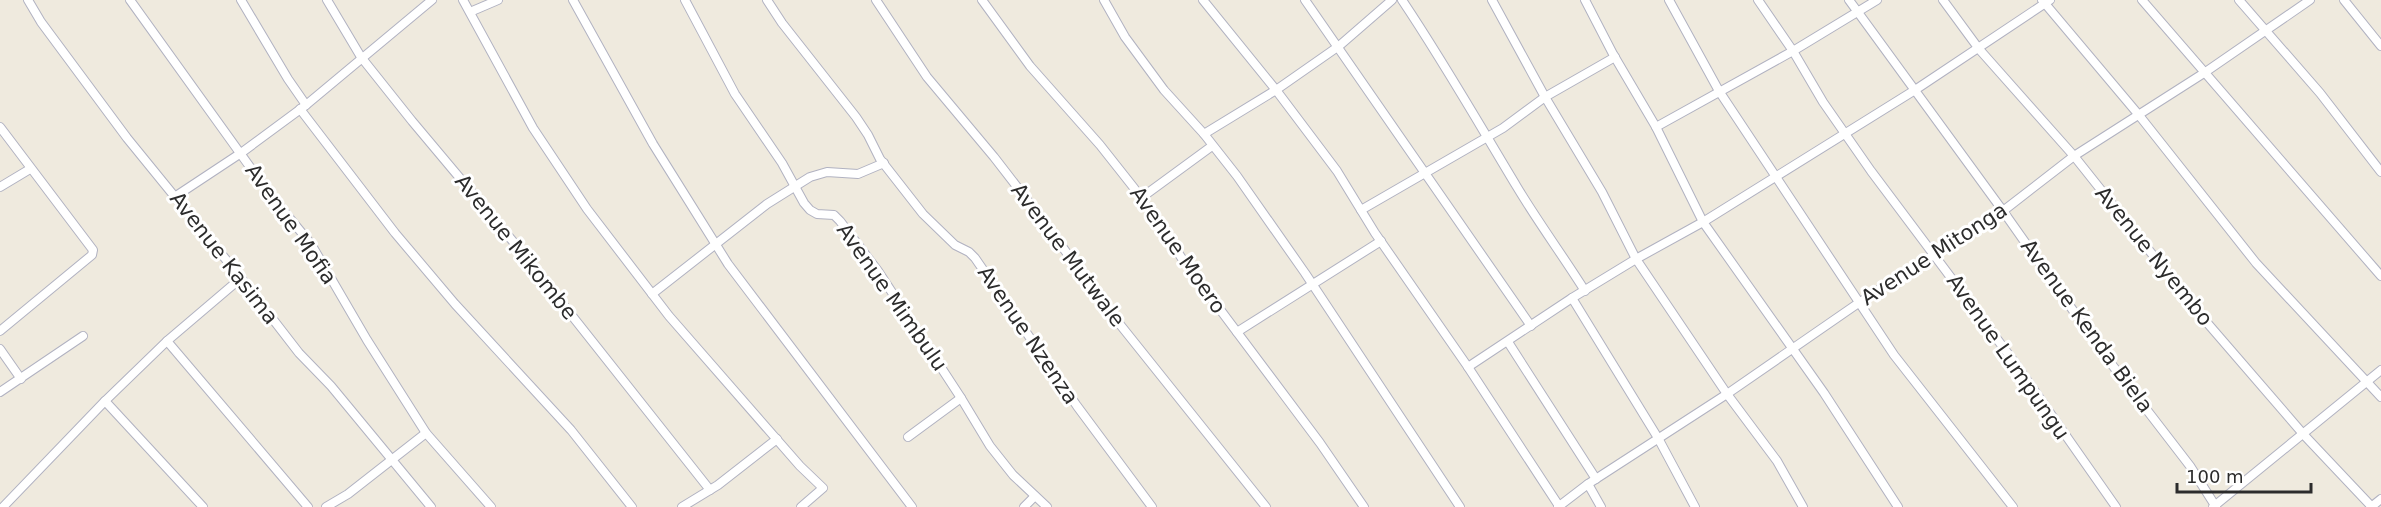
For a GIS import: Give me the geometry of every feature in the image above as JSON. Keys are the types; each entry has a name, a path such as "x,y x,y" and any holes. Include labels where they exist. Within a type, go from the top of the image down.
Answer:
{"street":[{"name":"Avenue Kasima","path":"28,0 41,22 127,138 242,278 299,354 331,386 431,507"},
{"name":"Avenue Mofia","path":"130,0 268,192 311,244 367,340 426,433 491,507"},
{"path":"242,0 303,107 395,233 454,304 571,430 632,507"},
{"name":"Avenue Mikombe","path":"327,0 361,57 516,245 710,490"},
{"path":"176,196 241,153 303,107 432,0"},
{"path":"463,0 533,128 587,209 652,294 823,490 801,507"},
{"path":"470,12 498,0"},
{"path":"573,0 653,144 728,264 910,507"},
{"name":"Avenue Mimbulu","path":"685,0 735,94 782,163 810,210 817,214 834,215 840,221 878,271 990,446 1013,475 1047,507"},
{"name":"Avenue Nzenza","path":"767,0 782,24 856,117 884,163 923,214 955,245 975,258 1077,406 1152,507"},
{"name":"Avenue Mutwale","path":"876,0 927,76 994,157 1106,307 1266,507"},
{"name":"Avenue Moero","path":"982,0 1030,66 1100,145 1141,198 1183,260 1320,443 1364,507"},
{"path":"1104,0 1125,38 1164,90 1204,134 1237,176 1312,284 1460,507"},
{"path":"1203,0 1276,90 1337,171 1381,241 1468,367 1558,506"},
{"path":"1305,0 1339,46 1380,109 1427,172 1531,326"},
{"path":"1204,134 1276,90 1339,46 1392,0"},
{"path":"1402,0 1445,64 1518,189 1585,291"},
{"path":"1492,0 1545,97 1602,192 1635,259 1727,394 1777,460 1803,507"},
{"path":"1585,0 1656,127 1703,222 1792,348 1898,507"},
{"path":"1669,0 1719,91 1894,355 2013,507"},
{"name":"Avenue Lumpungu","path":"1758,0 1793,51 1823,102 1871,171 1934,253 2116,507"},
{"name":"Avenue Kenda Biela","path":"1849,0 2103,353 2126,379 2190,466 2215,506"},
{"path":"1656,127 1793,51 1877,0"},
{"name":"Avenue Nyembo","path":"1943,0 1979,48 2054,136 2074,156 2203,318 2304,435 2372,507"},
{"path":"2142,0 2381,276"},
{"path":"2239,0 2320,93 2381,172"},
{"name":"Avenue Mitonga","path":"1558,506 1860,302 2003,211 2074,156 2204,73 2310,0"},
{"path":"2344,0 2381,46"},
{"path":"1468,367 1572,298 1635,259 1703,222 1915,90 2045,1 2256,263 2381,397"},
{"path":"1361,210 1488,137 1545,97 1615,57"},
{"path":"0,127 92,248 92,255 0,332"},
{"path":"1141,198 1212,146"},
{"path":"652,294 716,242 795,186 821,172 858,174 884,163"},
{"path":"0,187 30,169"},
{"path":"1237,332 1381,241"},
{"path":"3,507 105,401 167,341 242,278"},
{"path":"1572,298 1658,438 1695,507"},
{"path":"0,392 83,336"},
{"path":"167,341 308,507"},
{"path":"1508,342 1592,481 1601,507"},
{"path":"0,349 21,379"},
{"path":"2215,506 2381,370"},
{"path":"908,437 961,398"},
{"path":"105,401 202,507"},
{"path":"326,507 348,494 426,433"},
{"path":"681,507 710,490 777,439"},
{"path":"1024,507 1035,496"},
{"path":"2372,507 2381,500"}]}
